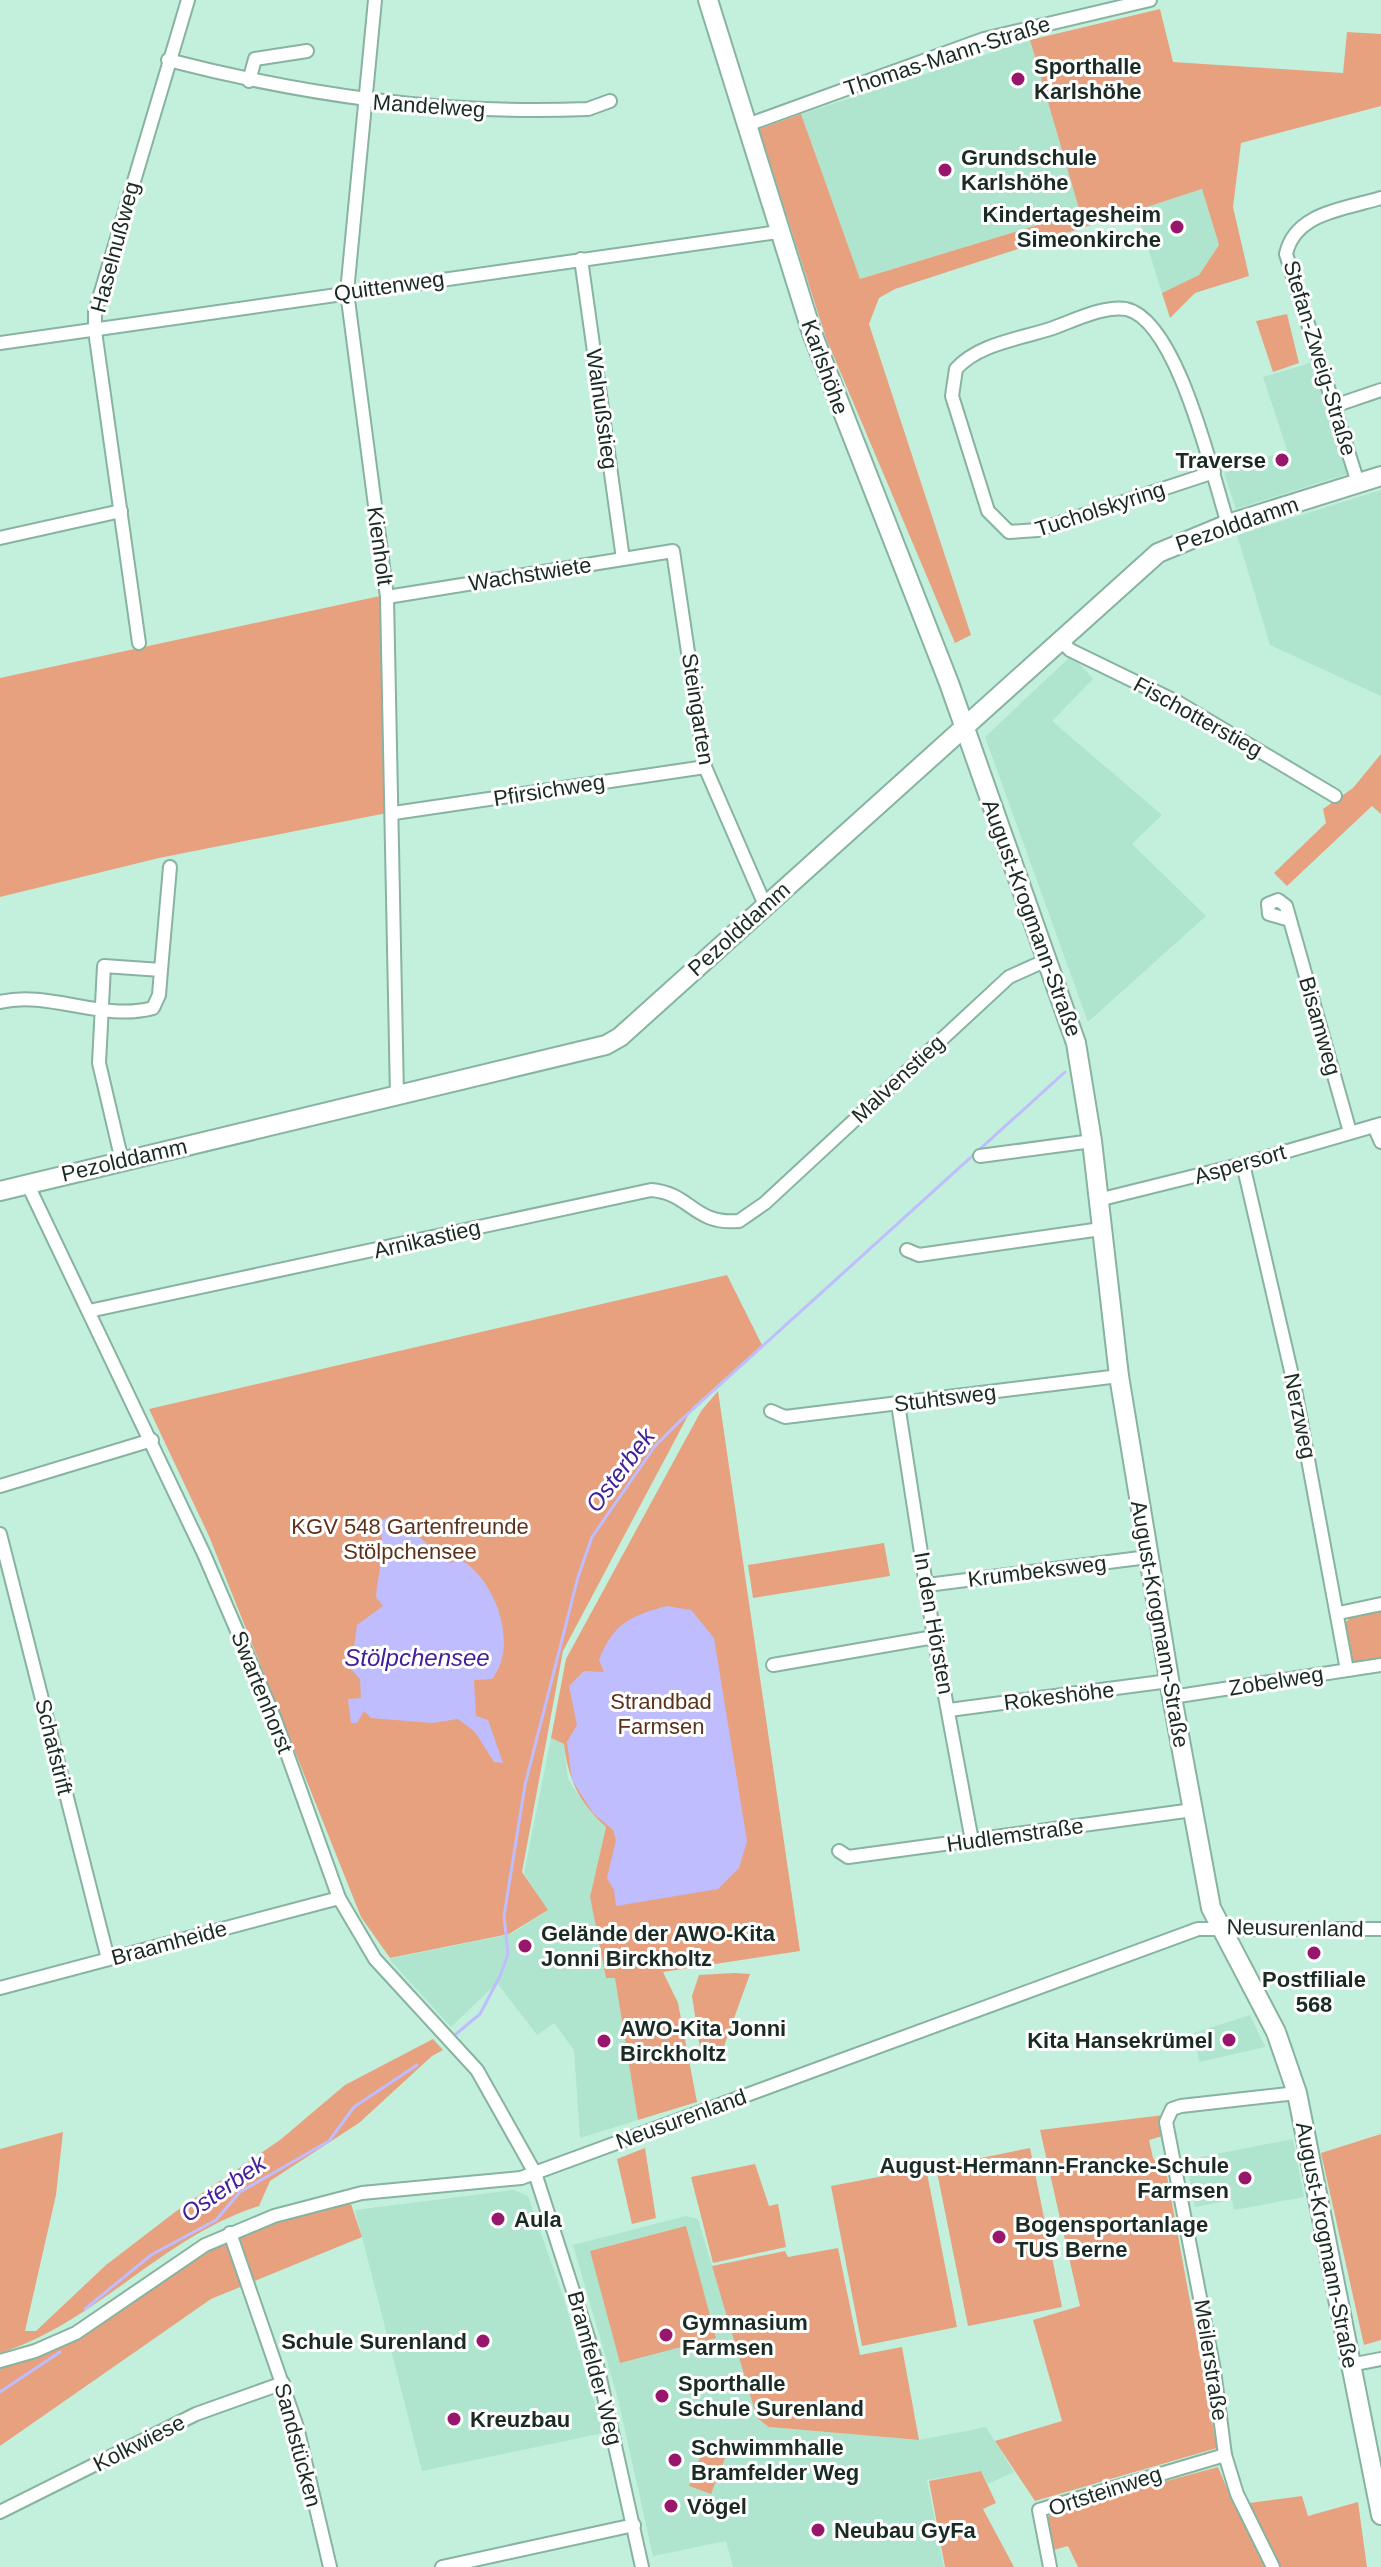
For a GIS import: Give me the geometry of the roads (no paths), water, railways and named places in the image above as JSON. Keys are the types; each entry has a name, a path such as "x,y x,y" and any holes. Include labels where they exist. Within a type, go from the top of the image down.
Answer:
{"main road":[{"name":"Karlshöhe","path":"708,0 778,232 842,414 964,727"},
{"name":"Pezolddamm","path":"0,1191 606,1045 620,1037 1158,553 1228,524 1381,476"},
{"name":"August-Krogmann-Straße","path":"964,727 1049,959 1076,1043 1092,1141 1119,1376 1170,1689 1211,1908 1276,2032 1297,2093 1381,2515"}],"street":[{"name":"Haselnußweg","path":"139,643 95,331 95,312 188,0"},
{"name":"Kienholt","path":"375,0 347,292 387,597 394,813 397,1096"},
{"name":"Thomas-Mann-Straße","path":"747,125 995,36 1150,0"},
{"path":"249,81 255,59 307,51"},
{"name":"Mandelweg","path":"168,60 249,81 366,102 485,111 588,109 610,101"},
{"name":"Stefan-Zweig-Straße","path":"1358,483 1287,263 1287,247 1294,231 1305,222 1381,198"},
{"name":"Quittenweg","path":"0,343 778,232"},
{"name":"Walnußstieg","path":"581,259 623,559"},
{"name":"Tucholskyring","path":"1214,472 1036,531 1009,532 988,511 952,396 956,369 980,351 1080,320 1123,308 1137,313 1150,323 1185,383 1214,472 1228,524"},
{"path":"1334,406 1381,390"},
{"path":"0,538 121,511"},
{"name":"Wachstwiete","path":"387,597 673,551"},
{"name":"Steingarten","path":"673,551 705,767 765,905"},
{"name":"Fischotterstieg","path":"1060,640 1070,650 1179,703 1335,796"},
{"name":"Pfirsichweg","path":"394,813 705,767"},
{"path":"0,1002 16,998 139,1012 153,1008 159,995 170,867"},
{"name":"Bisamweg","path":"1290,920 1350,1132"},
{"name":"Malvenstieg","path":"755,1212 1009,977 1049,959"},
{"path":"122,1161 99,1063 104,966 161,970"},
{"path":"1378,1125 1381,1142"},
{"name":"Aspersort","path":"1098,1200 1243,1164 1378,1125"},
{"path":"980,1156 1092,1141"},
{"name":"Nerzweg","path":"1243,1164 1294,1384 1339,1613 1347,1670"},
{"name":"Swartenhorst","path":"27,1183 152,1440 274,1717 339,1898 375,1959 477,2070 535,2173"},
{"name":"Arnikastieg","path":"89,1311 651,1190 680,1198 705,1219 721,1223 739,1221 755,1212"},
{"path":"907,1250 919,1255 1101,1229"},
{"name":"Stuhtsweg","path":"771,1411 785,1417 1119,1376"},
{"name":"In den Hörsten","path":"898,1404 934,1637 972,1841"},
{"path":"0,1486 152,1440"},
{"name":"Schafstrift","path":"0,1534 108,1959"},
{"name":"Krumbeksweg","path":"927,1585 1148,1557"},
{"path":"1339,1613 1381,1604"},
{"path":"773,1665 934,1637"},
{"name":"Zobelweg","path":"1170,1689 1381,1665"},
{"name":"Rokeshöhe","path":"949,1710 1170,1689"},
{"name":"Hudlemstraße","path":"839,1851 848,1857 1193,1810"},
{"name":"Braamheide","path":"0,1988 339,1898"},
{"name":"Neusurenland","path":"0,2361 35,2351 76,2333 179,2260 230,2233 274,2216 346,2196 521,2178 1198,1929 1381,1929"},
{"name":"Meilerstraße","path":"1273,2567 1237,2494 1225,2455 1214,2370 1167,2133 1168,2116 1181,2106 1297,2093"},
{"name":"Bramfelder Weg","path":"535,2173 597,2365 642,2567"},
{"name":"Sandstücken","path":"230,2233 283,2383 330,2567"},
{"path":"1350,2365 1381,2359"},
{"name":"Kolkwiese","path":"0,2512 196,2414 283,2383"},
{"name":"Ortsteinweg","path":"1050,2567 1039,2510 1225,2455"},
{"path":"442,2567 634,2525"}],"water":[{"name":"Stölpchensee","path":"393,1515 450,1563 461,1560 484,1582 493,1598 500,1615 503,1649 500,1665 492,1679 474,1680 476,1716 488,1720 503,1763 494,1762 475,1732 458,1719 432,1723 371,1718 364,1711 357,1723 351,1723 348,1699 361,1698 360,1679 351,1669 357,1625 383,1606 376,1597 382,1550 379,1522"},
{"path":"667,1606 691,1610 714,1638 747,1841 739,1868 718,1889 616,1906 614,1890 607,1878 616,1840 613,1830 593,1813 572,1780 567,1742 577,1725 569,1686 584,1671 604,1672 599,1660 610,1638 624,1623"}],"waterway":[{"name":"Osterbek","path":"456,2034 480,2014 508,1954 504,1916 525,1785 578,1577 592,1537 655,1446 681,1420 1065,1072"},
{"name":"Osterbek","path":"85,2309 151,2255 216,2220 240,2192 329,2141 354,2107 417,2065"},
{"name":"Osterbek","path":"0,2392 60,2352"}],"place":[{"name":"Sporthalle Karlshöhe","path":"1018,79"},
{"name":"Grundschule Karlshöhe","path":"945,170"},
{"name":"Kindertagesheim Simeonkirche","path":"1177,227"},
{"name":"Traverse","path":"1282,460"},
{"name":"Gelände der AWO-Kita Jonni Birckholtz","path":"525,1946"},
{"name":"Postfiliale 568","path":"1314,1953"},
{"name":"Kita Hansekrümel","path":"1229,2040"},
{"name":"AWO-Kita Jonni Birckholtz","path":"604,2041"},
{"name":"August-Hermann-Francke-Schule Farmsen","path":"1245,2178"},
{"name":"Aula","path":"498,2219"},
{"name":"Bogensportanlage TUS Berne","path":"999,2237"},
{"name":"Gymnasium Farmsen","path":"666,2335"},
{"name":"Schule Surenland","path":"483,2341"},
{"name":"Sporthalle Schule Surenland","path":"662,2396"},
{"name":"Kreuzbau","path":"454,2419"},
{"name":"Schwimmhalle Bramfelder Weg","path":"675,2460"},
{"name":"Vögel","path":"671,2506"},
{"name":"Neubau GyFa","path":"818,2530"}],"park label":[{"name":"KGV 548 Gartenfreunde Stölpchensee","path":"410,1538"},
{"name":"Strandbad Farmsen","path":"661,1714"}]}
